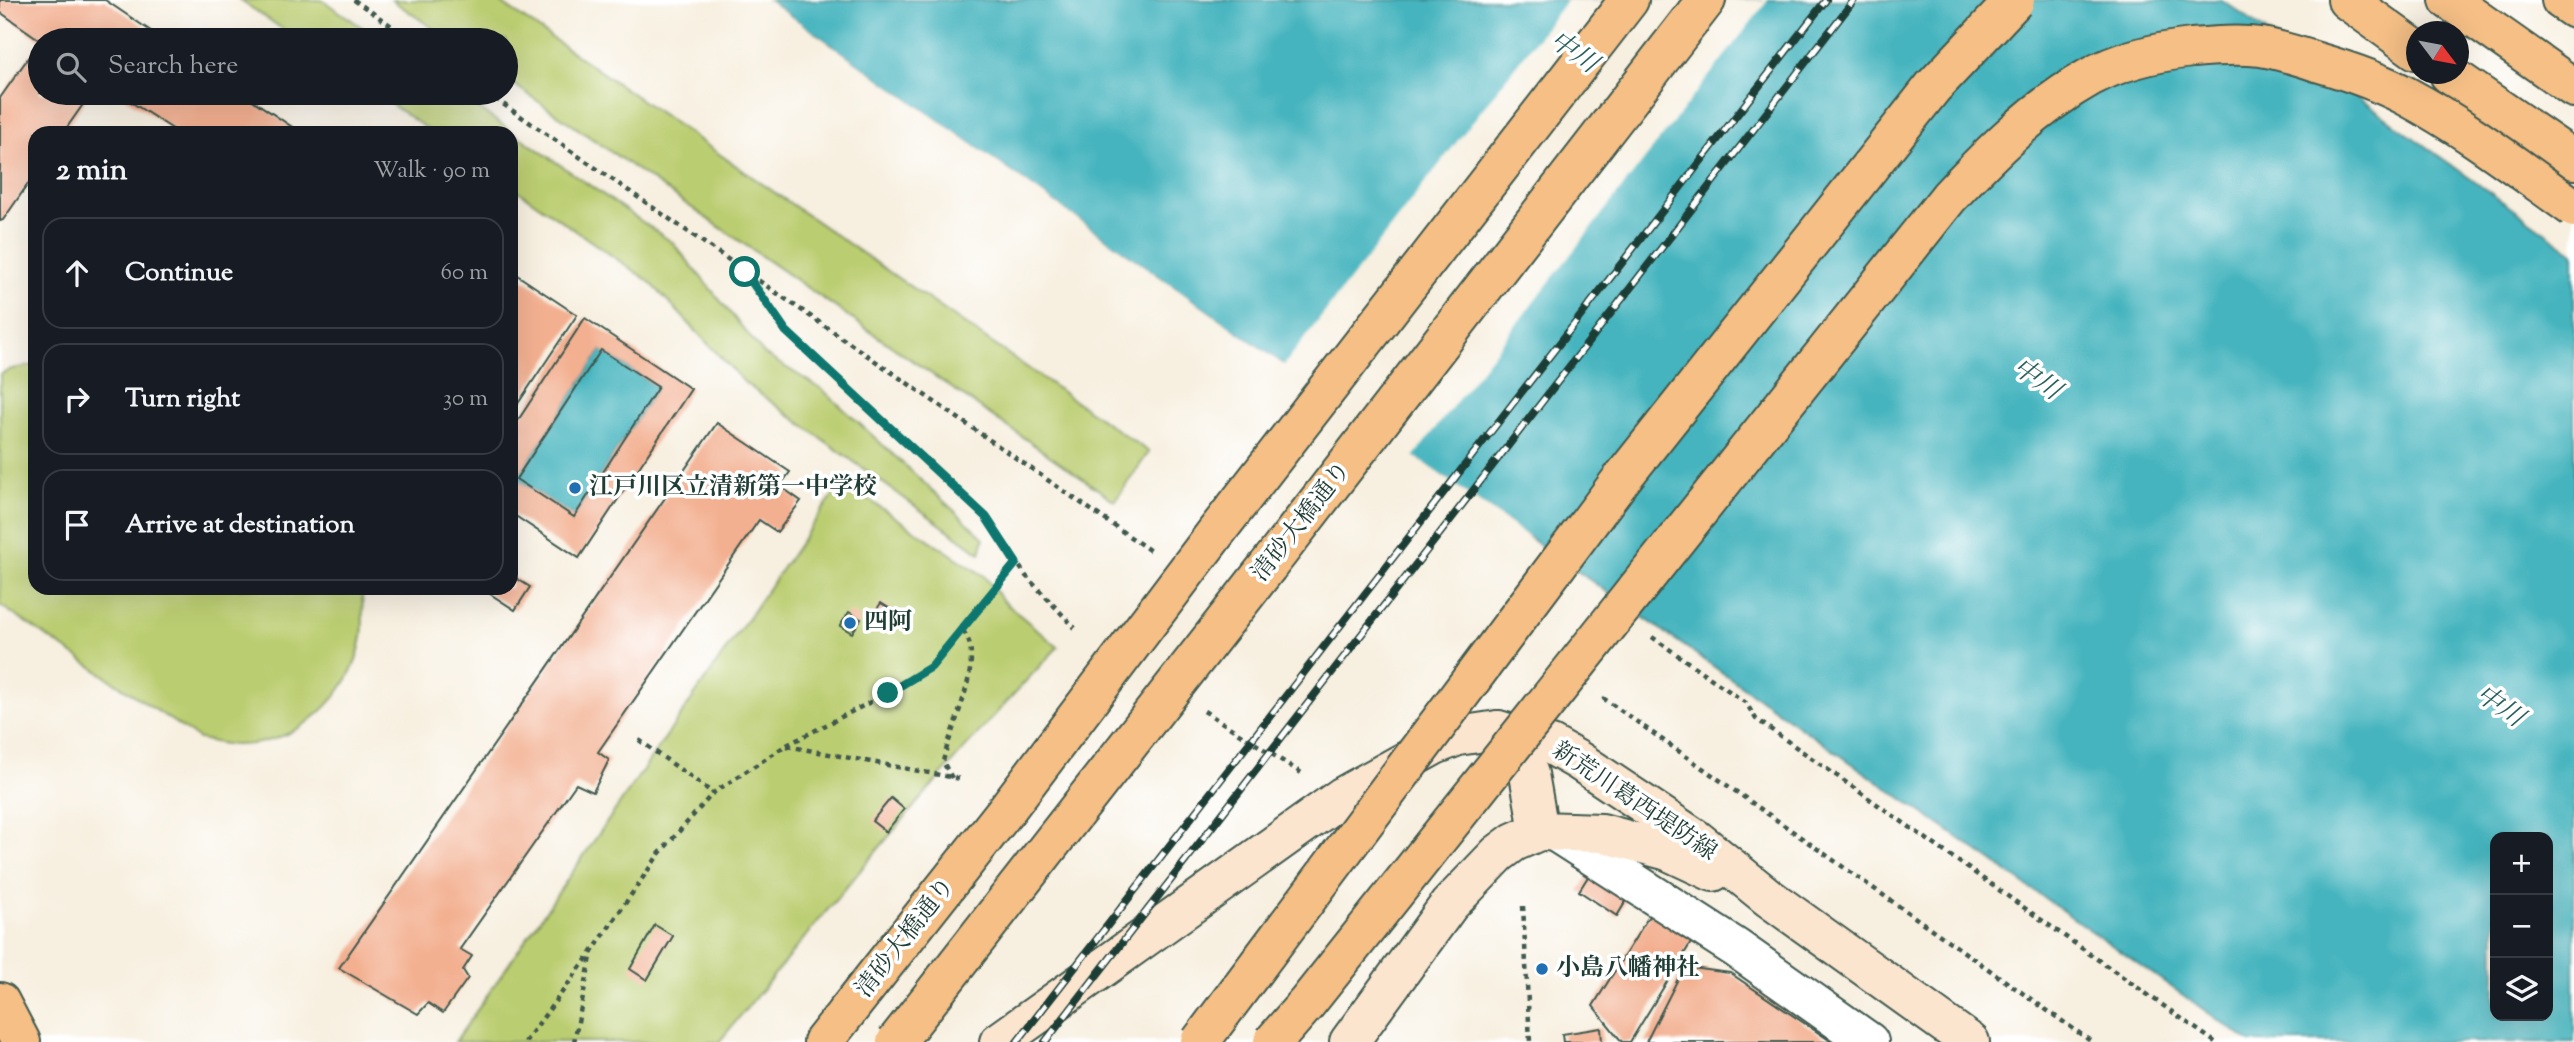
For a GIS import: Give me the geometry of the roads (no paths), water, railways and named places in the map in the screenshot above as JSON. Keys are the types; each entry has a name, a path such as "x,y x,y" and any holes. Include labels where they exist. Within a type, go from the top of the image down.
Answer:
{"main road":[{"name":"清砂大橋通り","path":"823,1042 1007,809 1217,531 1629,0"},
{"name":"清砂大橋通り","path":"896,1042 1052,845 1706,0"},
{"path":"1200,1042 1620,481 1933,87 2015,0"},
{"path":"2347,0 2406,42"},
{"path":"2449,0 2574,88"},
{"path":"2561,0 2574,9"},
{"path":"1273,1042 1315,993 1949,197 1998,145 2090,77 2134,58 2219,46 2261,47 2306,58 2352,72 2404,94 2447,119 2574,208"},
{"path":"2464,84 2574,160"},
{"path":"1498,730 1521,757 1548,832"},
{"name":"新荒川葛西堤防線","path":"999,1042 1343,796 1458,736 1498,730 1551,744 1579,761 1696,839 1769,898 1970,1042"},
{"path":"1349,1042 1449,905 1498,854 1514,842 1548,832 1602,833 1668,851 1769,898"},
{"path":"0,1002 21,1042"}],"street":[{"path":"1548,832 1736,948 1870,1042"}],"water":[{"name":"中川","path":"768,0 2222,0 2574,253 2574,1042 2250,1042 1410,454"},
{"path":"601,350 658,387 574,517 518,480 518,476"}],"railway":[{"path":"1017,1042 1826,0"},
{"path":"1045,1042 1854,0"}],"place":[{"name":"江戸川区立清新第一中学校","path":"575,488"},
{"name":"四阿","path":"850,623"},
{"name":"小島八幡神社","path":"1542,969"}]}
